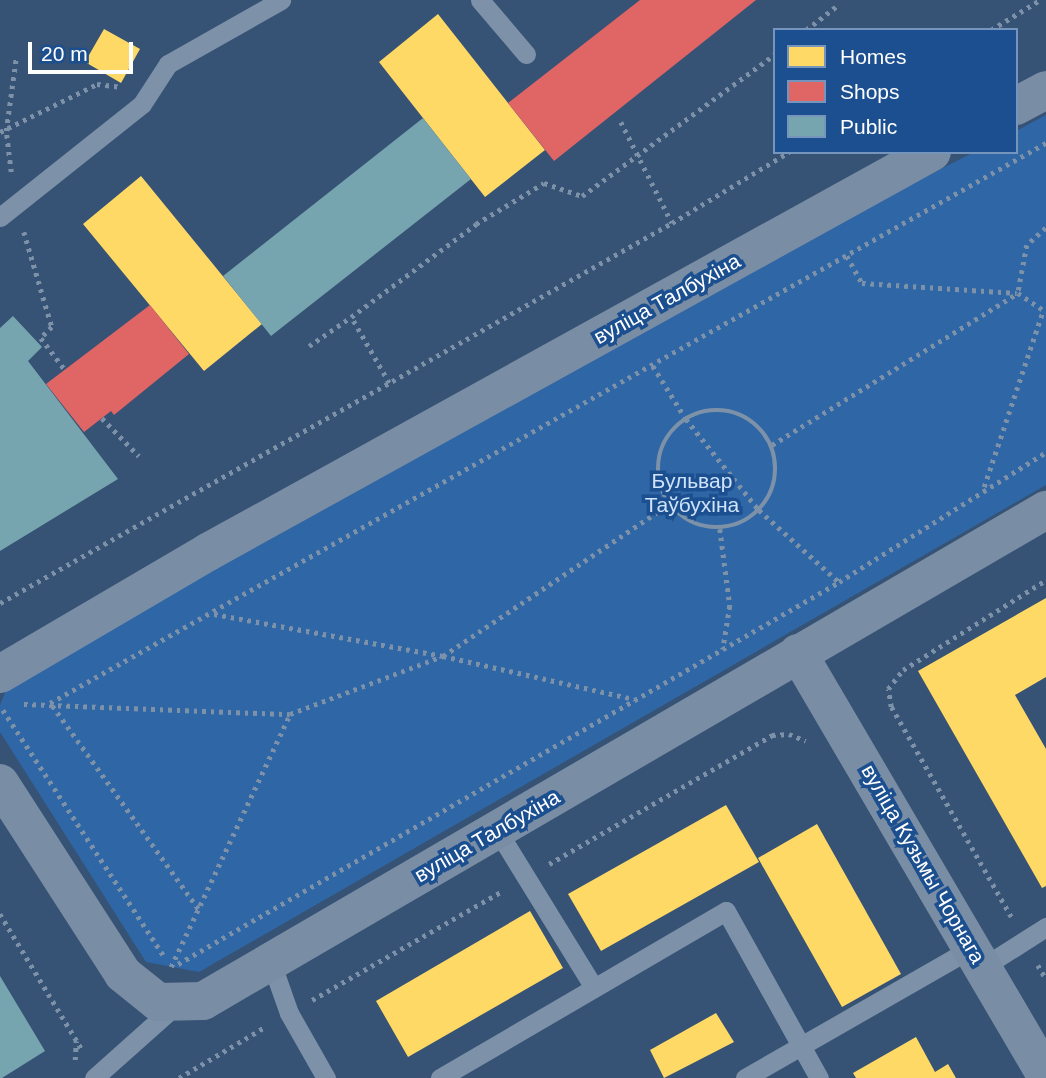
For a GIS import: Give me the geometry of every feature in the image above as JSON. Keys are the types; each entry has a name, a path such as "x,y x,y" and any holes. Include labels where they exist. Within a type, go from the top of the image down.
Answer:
{"main road":[{"path":"1018,105 1046,90"},
{"name":"вуліца Талбухіна","path":"0,674 208,552 928,154"},
{"name":"вуліца Талбухіна","path":"176,1005 203,1001 1046,510"},
{"name":"вуліца Кузьмы Чорнага","path":"798,653 1046,1076"},
{"path":"0,783 123,974 158,1002 176,1005"}],"lane":[{"path":"8,212 142,104 167,64 281,0"},
{"path":"480,0 526,54"},
{"path":"496,830 593,986"},
{"path":"440,1078 593,986 726,911 819,1078"},
{"path":"745,1078 801,1046 977,957 1025,942 1046,928"},
{"path":"271,962 289,1013 326,1078"},
{"path":"97,1075 176,1005"}],"path":[{"path":"994,28 1040,0"},
{"path":"809,28 837,6"},
{"path":"309,346 476,224 544,183 582,196 640,157 773,56"},
{"path":"0,132 6,131 16,58"},
{"path":"621,122 672,223"},
{"path":"50,703 214,614 1046,143"},
{"path":"0,603 672,223 786,154"},
{"path":"8,212 52,327 41,338 65,370"},
{"path":"772,445 1018,293 1027,246 1046,228"},
{"path":"847,256 862,283 1018,293 1045,312 984,488"},
{"path":"351,317 389,383"},
{"path":"653,366 686,419 759,510 839,582"},
{"path":"720,410 738,414 754,422 772,445 774,486 759,510 739,525 720,528 701,526 669,504 658,468 662,449 686,419 720,410"},
{"path":"102,418 139,456"},
{"path":"171,968 839,582 984,488 1046,452"},
{"path":"0,705 50,703 290,714 443,656 669,504"},
{"path":"720,528 730,606 722,649"},
{"path":"1046,580 903,670 888,689 891,707 1046,979"},
{"path":"214,614 443,656 635,699"},
{"path":"50,703 198,909"},
{"path":"0,705 171,968"},
{"path":"171,968 290,714"},
{"path":"179,1078 772,735"},
{"path":"0,914 97,1075"}],"green space":[{"name":"Бульвар Таўбухіна","path":"1046,115 1046,485 199,972 146,962 0,732 0,705 9,683 638,325 970,154 1018,154 1018,130"}],"building: Homes":[{"path":"438,14 545,150 485,197 379,62"},
{"path":"104,29 140,49 121,83 85,62"},
{"path":"141,176 262,324 204,371 83,224"},
{"path":"1046,598 1046,677 1015,695 1046,749 1046,886 1042,888 918,671"},
{"path":"726,805 759,862 601,951 568,894"},
{"path":"817,824 901,974 842,1007 758,858"},
{"path":"530,911 563,968 408,1057 376,1001"},
{"path":"716,1013 734,1042 664,1078 650,1050"},
{"path":"916,1037 935,1072 948,1064 956,1078 856,1078 853,1073"}],"building: Shops":[{"path":"640,0 756,0 554,161 508,103"},
{"path":"150,305 189,354 114,415 111,411 84,432 46,384"}],"building: Public":[{"path":"423,118 471,179 271,336 223,276"},
{"path":"13,316 42,347 28,361 118,479 0,551 0,328"},
{"path":"0,976 45,1051 2,1078 0,1078"}]}
